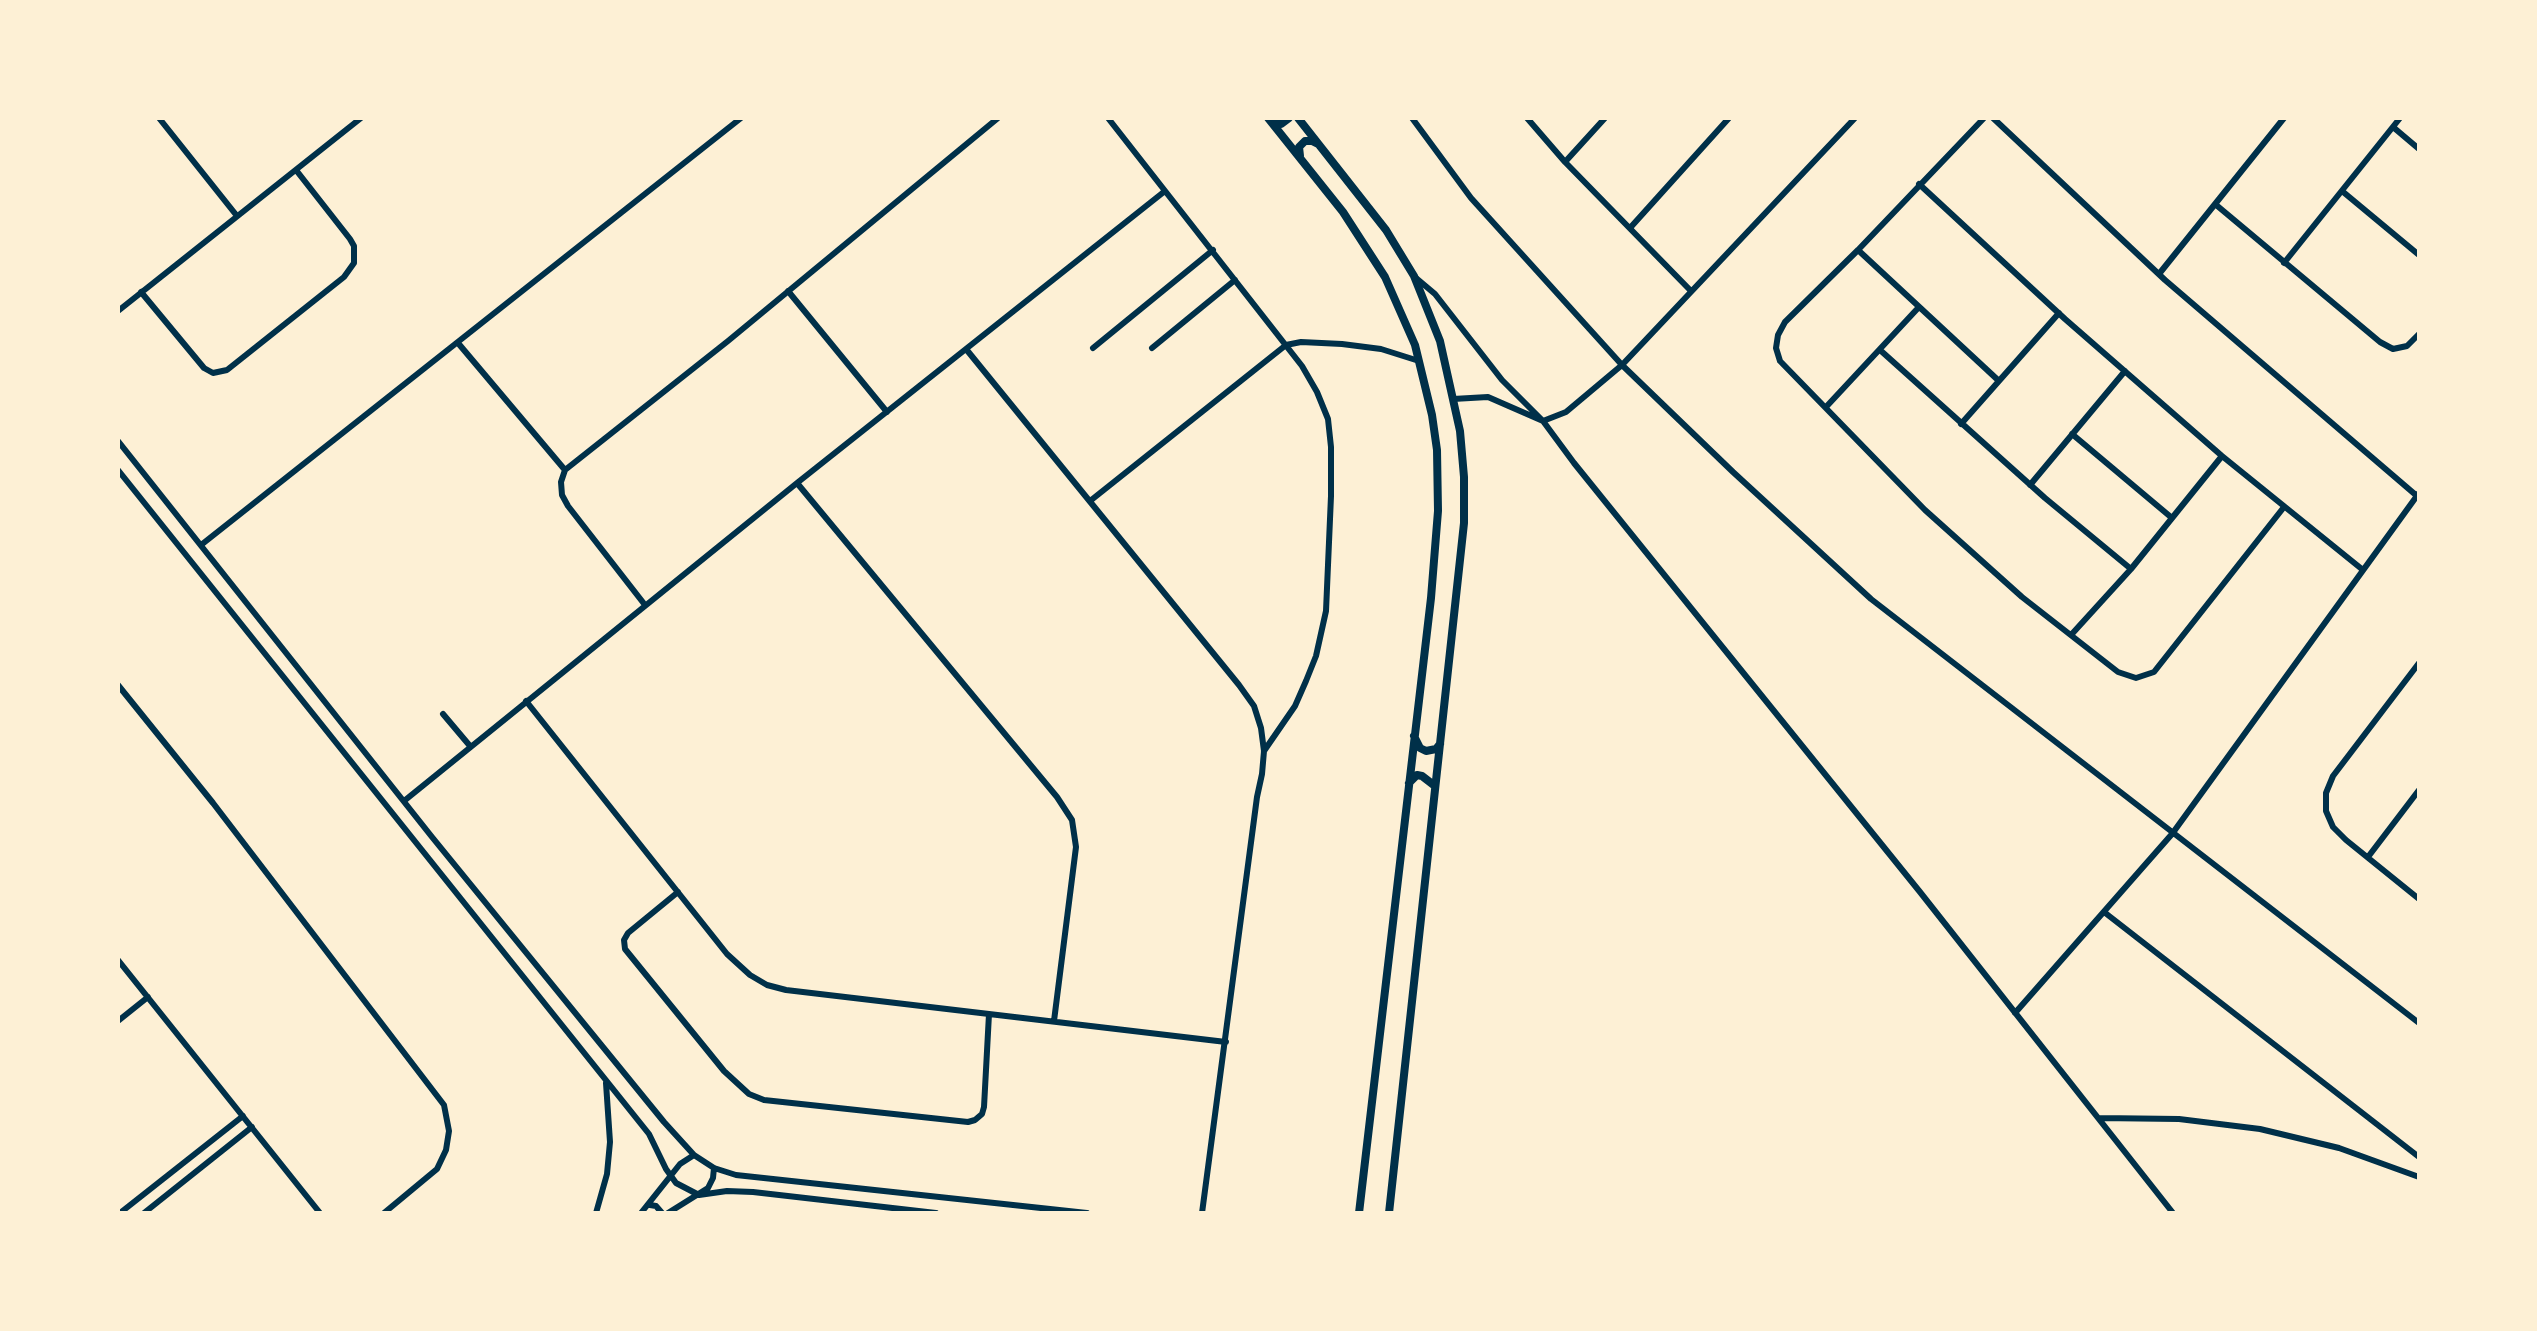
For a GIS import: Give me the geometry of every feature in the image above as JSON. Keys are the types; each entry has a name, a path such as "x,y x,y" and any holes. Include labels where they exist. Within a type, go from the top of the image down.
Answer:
{"street":[{"path":"159,118 237,216"},
{"path":"118,311 361,118"},
{"path":"201,545 741,118"},
{"path":"645,605 568,506 562,495 561,482 565,470 998,118"},
{"path":"1108,118 1286,345 1317,392 1328,419 1331,447 1326,611 1316,656 1295,706 1264,751"},
{"path":"1268,118 1281,124 1289,118"},
{"path":"1268,118 1343,212 1379,266 1402,312 1419,361 1432,415 1438,486 1431,598 1359,1213"},
{"path":"1298,118 1386,230 1414,276 1440,341 1462,446 1464,523 1389,1213"},
{"path":"1412,118 1471,198 1622,365 1871,599 2419,1023"},
{"path":"1527,118 1565,162 1691,291"},
{"path":"1565,162 1605,118"},
{"path":"1630,228 1729,118"},
{"path":"1453,399 1488,397 1543,421 1566,412 1622,365 1855,118"},
{"path":"1984,118 1785,322 1776,348 1780,361 1925,510 2022,597 2118,672 2136,678 2154,672 2284,507"},
{"path":"1993,118 2159,274 2418,494 2172,834 2015,1013"},
{"path":"2159,274 2284,118"},
{"path":"2284,263 2400,118"},
{"path":"2393,127 2419,149"},
{"path":"1300,159 1299,147 1305,141 1312,141 1321,147"},
{"path":"141,292 204,368 218,374 227,370 344,277 354,263 354,246 350,239 296,170"},
{"path":"1919,184 2059,313 2222,456 2363,570"},
{"path":"404,801 1165,191"},
{"path":"2342,191 2419,255"},
{"path":"2215,204 2380,342 2393,349 2407,346 2419,334"},
{"path":"1093,348 1213,250"},
{"path":"1858,250 1999,381"},
{"path":"1414,276 1435,294 1502,380 1543,421 2173,1213"},
{"path":"1152,348 1235,280"},
{"path":"788,291 887,412"},
{"path":"1826,407 1919,307"},
{"path":"1961,424 2059,313"},
{"path":"1090,501 1286,345 1301,342 1342,344 1381,349 1419,361"},
{"path":"458,343 565,470"},
{"path":"966,349 1239,685 1254,706 1261,728 1264,751 1202,1213"},
{"path":"1880,350 2030,485 2131,569"},
{"path":"2030,485 2125,371"},
{"path":"2072,434 2172,518"},
{"path":"118,441 432,837 694,1155 714,1168 748,1176 1087,1213"},
{"path":"2071,635 2131,569 2222,456"},
{"path":"118,470 649,1134 671,1177 682,1188 699,1195"},
{"path":"797,483 1057,797 1072,820 1076,847 1054,1021"},
{"path":"155,516 169,505"},
{"path":"228,607 242,596"},
{"path":"2419,663 2333,776 2326,793 2326,811 2333,827 2419,899"},
{"path":"118,685 241,839 444,1105 449,1131 446,1150 437,1169 384,1213"},
{"path":"526,701 727,954 750,975 767,985 786,990 1226,1042"},
{"path":"443,714 470,746"},
{"path":"1414,736 1420,748 1426,751 1436,749 1440,744"},
{"path":"360,772 373,762"},
{"path":"1409,783 1417,775 1435,787"},
{"path":"2368,857 2418,792"},
{"path":"420,847 432,837"},
{"path":"678,892 628,933 624,940 625,949 724,1071 749,1094 764,1100 968,1122 975,1120 984,1107 989,1014"},
{"path":"2104,912 2419,1157"},
{"path":"118,960 320,1213"},
{"path":"118,1021 148,997"},
{"path":"596,1213 607,1174 610,1142 610,1110 605,1079"},
{"path":"120,1213 243,1116"},
{"path":"2098,1118 2179,1119 2260,1129 2339,1148 2419,1177"},
{"path":"649,1134 664,1122"},
{"path":"144,1213 252,1127"},
{"path":"641,1213 680,1164 694,1155"},
{"path":"699,1195 711,1183 714,1168"},
{"path":"746,1192 741,1183 748,1176"},
{"path":"649,1205 665,1213 699,1195 746,1192 936,1213"},
{"path":"999,1204 1003,1213"},
{"path":"1012,1213 1017,1206"}]}
